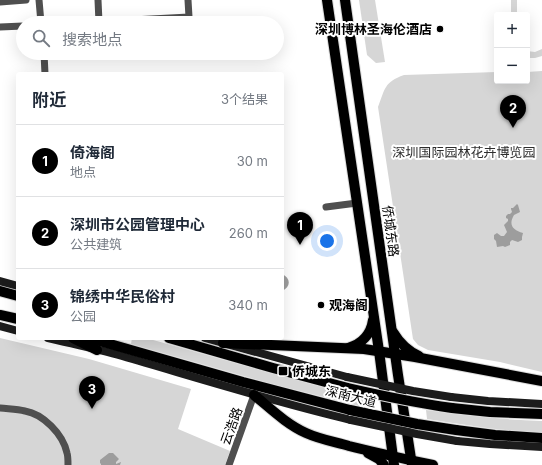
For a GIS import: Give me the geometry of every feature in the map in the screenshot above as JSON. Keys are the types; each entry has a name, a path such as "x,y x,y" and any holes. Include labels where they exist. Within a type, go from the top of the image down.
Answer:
{"main road":[{"path":"327,0 379,351 393,460"},
{"name":"侨城东路","path":"345,0 395,354 412,462"},
{"path":"0,282 16,286"},
{"path":"0,288 16,289"},
{"path":"0,291 16,295"},
{"path":"346,348 358,344 364,339 370,329 373,314"},
{"path":"0,315 16,319"},
{"path":"0,326 16,330"},
{"path":"392,329 397,338 408,350 426,359"},
{"path":"56,340 121,356 200,380 313,411 350,415 417,434 457,441 542,447"},
{"path":"78,340 97,350"},
{"name":"深南大道","path":"96,340 243,382 350,415 495,435 542,438"},
{"name":"深南大道","path":"176,340 348,388 414,402 490,412 542,414"},
{"path":"212,340 347,377 413,391 488,401 542,404"},
{"path":"223,343 346,348 379,351 542,381"},
{"path":"254,394 274,412 293,426 306,433 393,460 433,465"},
{"path":"358,448 379,459 384,465"}],"street":[{"path":"0,2 26,0"},
{"path":"39,0 40,16"},
{"path":"98,0 99,16"},
{"path":"188,0 189,16"},
{"path":"0,27 16,26"},
{"path":"41,60 42,72"},
{"path":"44,60 45,72"},
{"path":"326,207 357,203"},
{"name":"云浩路","path":"229,465 254,394"},
{"path":"0,408 26,411 44,419 55,430 62,441 67,452 68,465"}],"green space":[{"path":"359,0 375,0 385,62 376,63 367,55"},
{"path":"511,0 517,0 517,12 511,12"},
{"path":"542,49 542,56 530,58 530,51 535,52"},
{"name":"深圳国际园林花卉博览园","path":"542,71 542,372 500,362 428,350 418,345 413,339 378,107 384,91 389,83 392,80 404,75 494,72 494,84 530,84 530,72"},
{"path":"0,338 89,359 191,389 178,429 230,451 225,465 0,465"},
{"path":"132,340 153,340 363,398 363,407 268,383 131,344"},
{"path":"426,410 542,421 542,433 470,426 427,419"}],"shaded area":[{"path":"517,204 520,212 514,215 511,222 514,229 523,233 522,240 518,242 512,240 510,245 505,247 497,247 494,235 497,233 504,236 507,232 504,225 508,221 506,216 512,212 511,208"},
{"path":"284,275 289,282 284,290"},
{"path":"109,453 113,453 119,459 116,464 121,462 120,465 101,465 100,460"}],"place":[{"name":"深圳博林圣海伦酒店","path":"440,29"},
{"name":"深圳市公园管理中心","path":"513,128"},
{"name":"倚海阁","path":"300,245"},
{"name":"观海阁","path":"321,305"},
{"name":"侨城东","path":"283,371"},
{"name":"锦绣中华民俗村","path":"92,409"}]}
